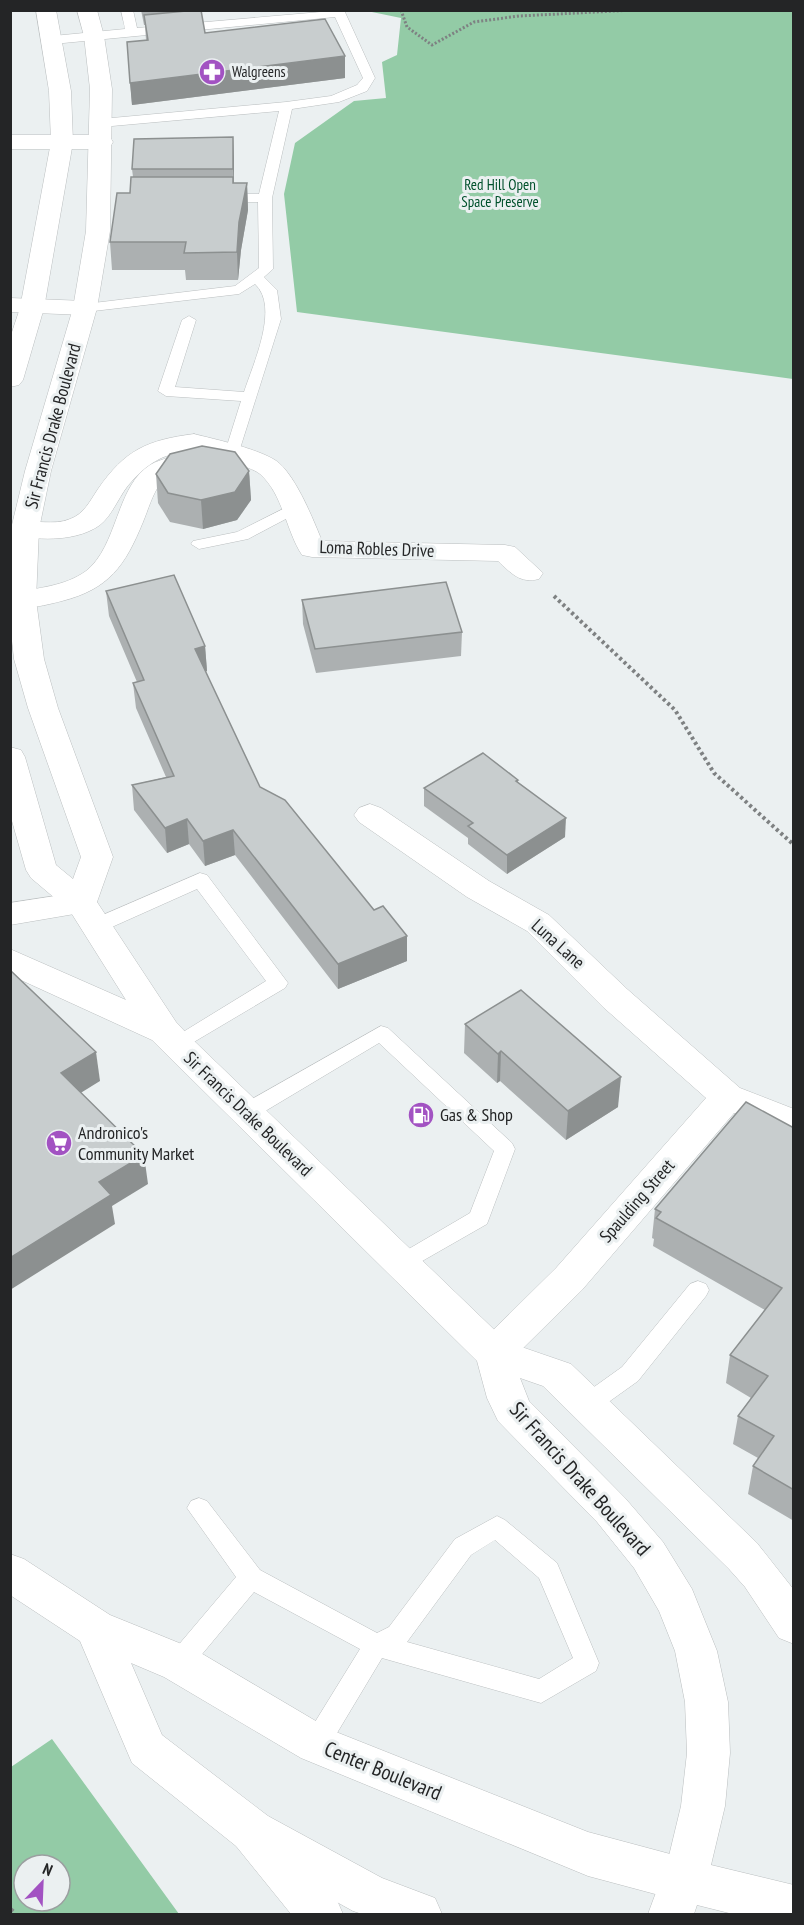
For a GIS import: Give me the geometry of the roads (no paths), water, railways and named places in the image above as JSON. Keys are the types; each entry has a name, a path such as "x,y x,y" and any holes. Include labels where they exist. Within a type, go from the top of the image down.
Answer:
{"main road":[{"path":"10,380 21,306 62,142 60,91 46,10"},
{"name":"Sir Francis Drake Boulevard","path":"87,10 94,36 101,88 106,198 98,231 86,308 38,471 25,529 22,600 29,659 43,708 97,857 88,914"},
{"path":"10,142 62,142 102,133"},
{"path":"21,306 86,308"},
{"name":"Loma Robles Drive","path":"25,529 56,530 77,527 92,518 120,477 138,459 170,445 194,442 233,452 269,468 290,498 312,549 505,553 529,573"},
{"path":"22,600 62,595 96,579 118,550 142,491 158,471 195,459 233,452"},
{"name":"Sir Francis Drake Boulevard","path":"10,757 42,870 88,914 170,1038 494,1353 556,1376 588,1404 743,1556 794,1625"},
{"name":"Luna Lane","path":"370,815 478,889 538,923 615,998 728,1097"},
{"path":"10,914 88,914"},
{"path":"10,961 170,1038"},
{"path":"728,1097 771,1113 794,1125"},
{"name":"Spaulding Street","path":"494,1353 569,1279 728,1097"},
{"name":"Sir Francis Drake Boulevard","path":"494,1353 511,1408 633,1534 669,1588 694,1643 707,1699 709,1755 704,1810 678,1897"},
{"path":"743,1556 794,1605"},
{"name":"Center Boulevard","path":"10,1572 95,1628 179,1663 316,1743 588,1854 678,1897 794,1908"},
{"path":"95,1628 147,1749 252,1831 369,1895 419,1914"},
{"path":"252,1831 320,1914"}],"lane":[{"path":"127,10 132,32"},
{"path":"230,23 238,10"},
{"path":"53,40 339,12 369,78 362,88 334,99 102,133"},
{"path":"86,308 239,290 266,269 265,198 286,106"},
{"path":"206,198 265,198"},
{"path":"233,452 274,319 270,290 256,277"},
{"path":"189,320 166,391 250,397"},
{"path":"199,544 242,536 293,509"},
{"path":"88,914 200,880 278,983 170,1038"},
{"path":"245,1113 381,1033 505,1149 479,1218 403,1263"},
{"path":"588,1404 630,1374 698,1290"},
{"path":"199,1508 251,1578 376,1645 541,1691 587,1663 548,1571 497,1527 463,1547 398,1635 376,1645 316,1743"},
{"path":"179,1663 251,1578"}],"place":[{"name":"Walgreens","path":"212,72"},
{"name":"Gas & Shop","path":"421,1115"},
{"name":"Andronico's Community Market","path":"59,1143"}],"park label":[{"name":"Red Hill Open Space Preserve","path":"500,194"}]}
